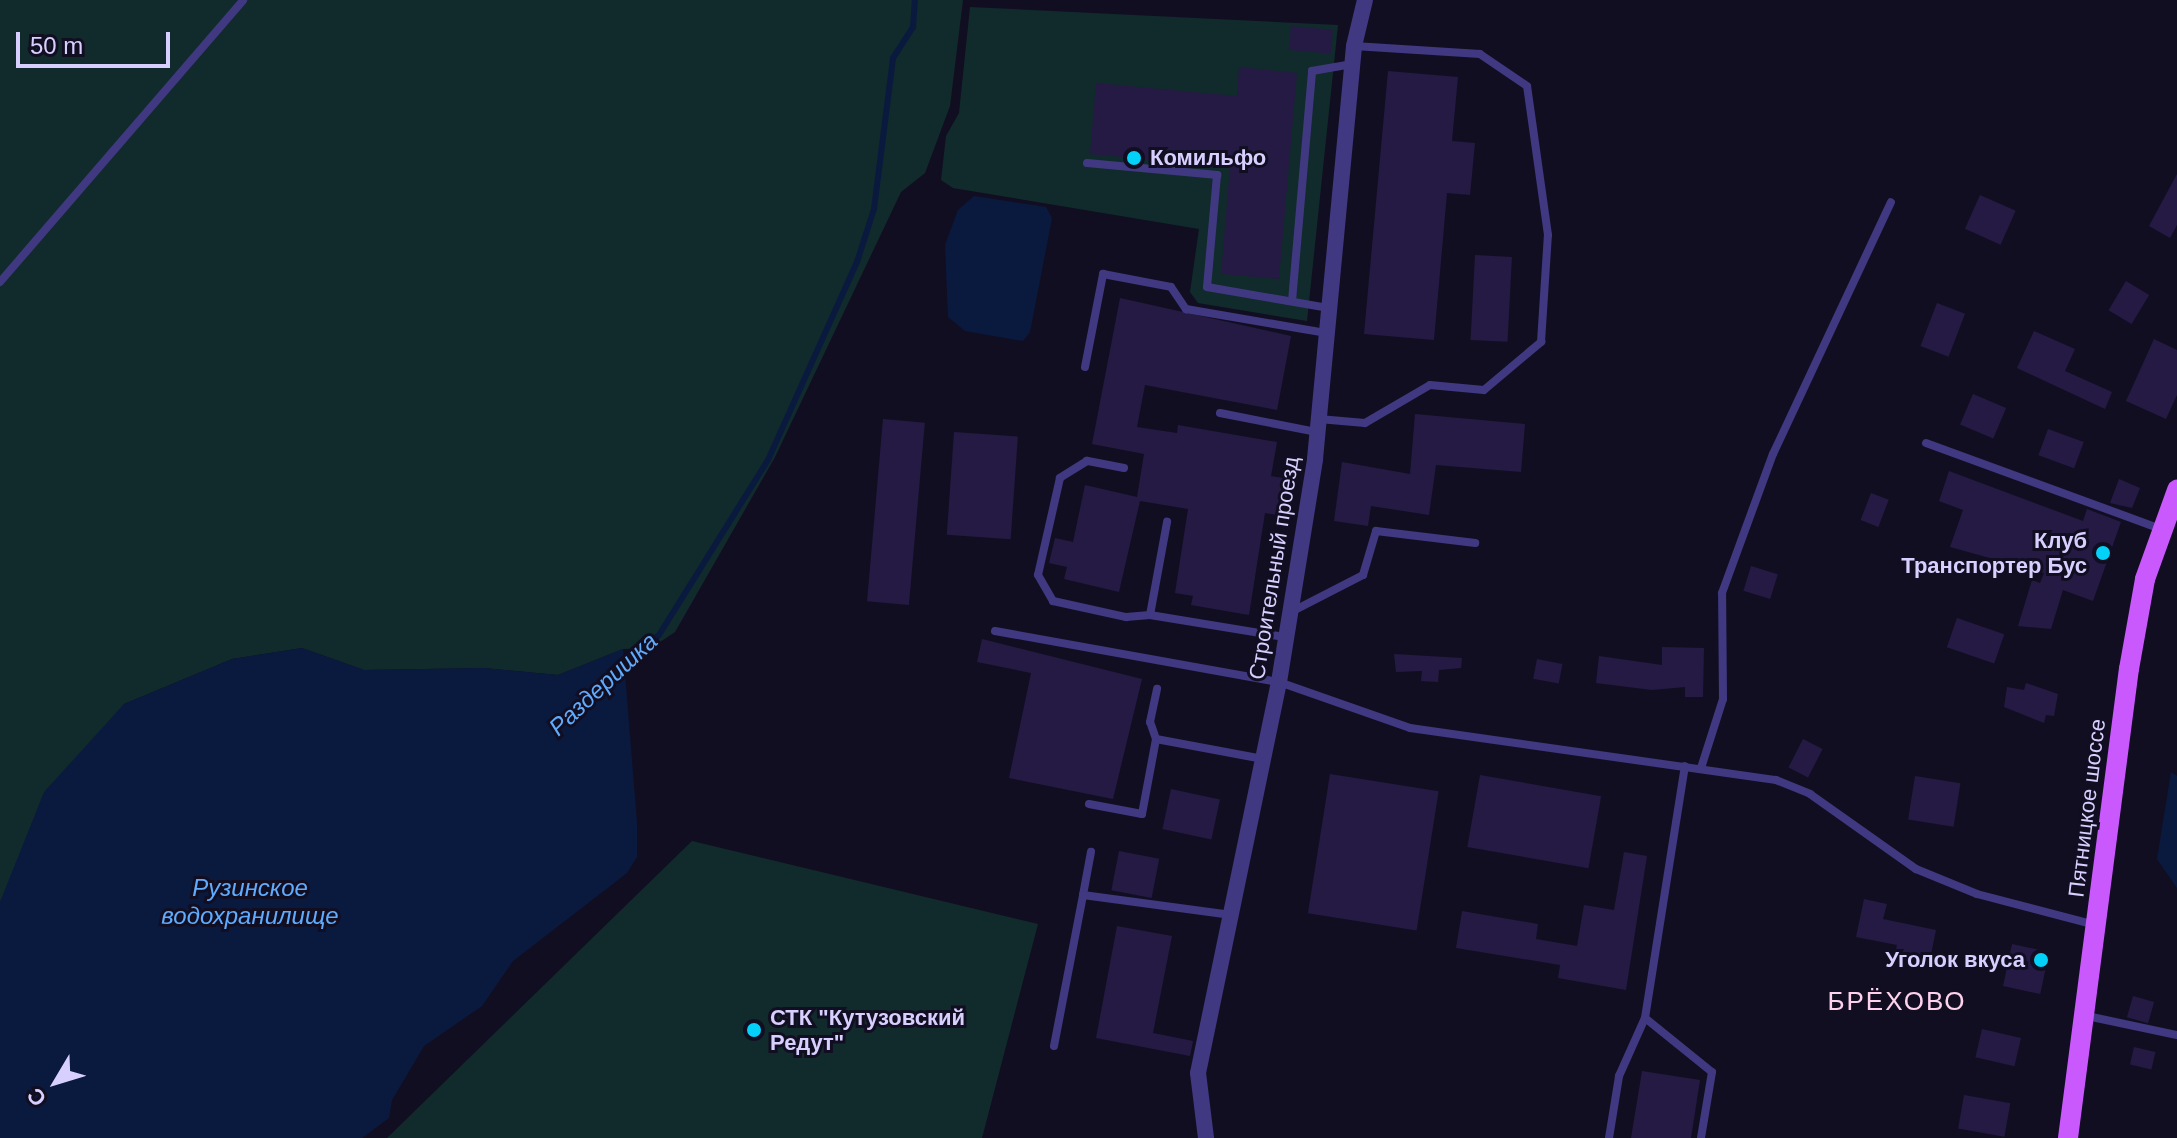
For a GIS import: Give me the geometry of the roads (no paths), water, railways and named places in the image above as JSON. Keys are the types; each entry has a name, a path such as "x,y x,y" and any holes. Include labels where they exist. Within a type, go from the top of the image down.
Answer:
{"main road":[{"name":"Пятницкое шоссе","path":"2068,1138 2087,1016 2129,669 2145,579 2177,490"}],"street":[{"name":"Строительный проезд","path":"1206,1138 1198,1073 1264,759 1290,612 1318,425 1354,46 1365,0"}],"lane":[{"path":"0,282 243,0"},
{"path":"1220,413 1318,425 1365,423 1430,385 1484,390 1541,342 1548,235 1527,86 1480,54 1354,46"},
{"path":"1292,301 1312,71 1352,64"},
{"path":"1087,163 1217,175 1207,287 1329,308"},
{"path":"1701,768 1723,699 1722,593 1773,454 1891,202"},
{"path":"1085,367 1103,274 1171,287 1186,309 1327,333"},
{"path":"1926,443 2162,530"},
{"path":"1124,468 1087,461 1060,478 1038,575 1053,601 1126,617 1150,615 1286,637"},
{"path":"1150,615 1167,522"},
{"path":"1290,612 1363,575 1376,531 1475,543"},
{"path":"995,631 1279,682 1410,728 1776,780 1810,794 1916,869 1977,894 2096,926"},
{"path":"1089,804 1142,814 1156,739 1150,722 1157,689"},
{"path":"1156,739 1264,759"},
{"path":"1609,1138 1619,1076 1645,1018 1685,766"},
{"path":"1054,1046 1091,852"},
{"path":"1083,895 1231,915"},
{"path":"2087,1016 2177,1035"},
{"path":"1645,1018 1712,1072 1701,1138"}],"water":[{"path":"974,196 1046,207 1052,218 1030,332 1023,341 965,331 948,317 945,245 958,210"},
{"name":"Рузинское водохранилище","path":"302,648 364,670 484,668 558,675 623,649 637,857 627,873 513,961 482,1006 424,1046 392,1100 389,1118 362,1138 0,1138 0,902 44,792 124,704 232,659"},
{"path":"2171,772 2177,776 2177,888 2157,859"}],"waterway":[{"name":"Раздеришка","path":"620,665 659,635 768,460 857,262 874,209 893,58 913,27 915,0"}],"place":[{"name":"Комильфо","path":"1134,158"},
{"name":"Клуб Транспортер Бус","path":"2103,553"},
{"name":"Уголок вкуса","path":"2041,960"},
{"name":"СТК \"Кутузовский Редут\"","path":"754,1030"}],"district":[{"name":"БРЁХОВО","path":"1897,1002"}]}
